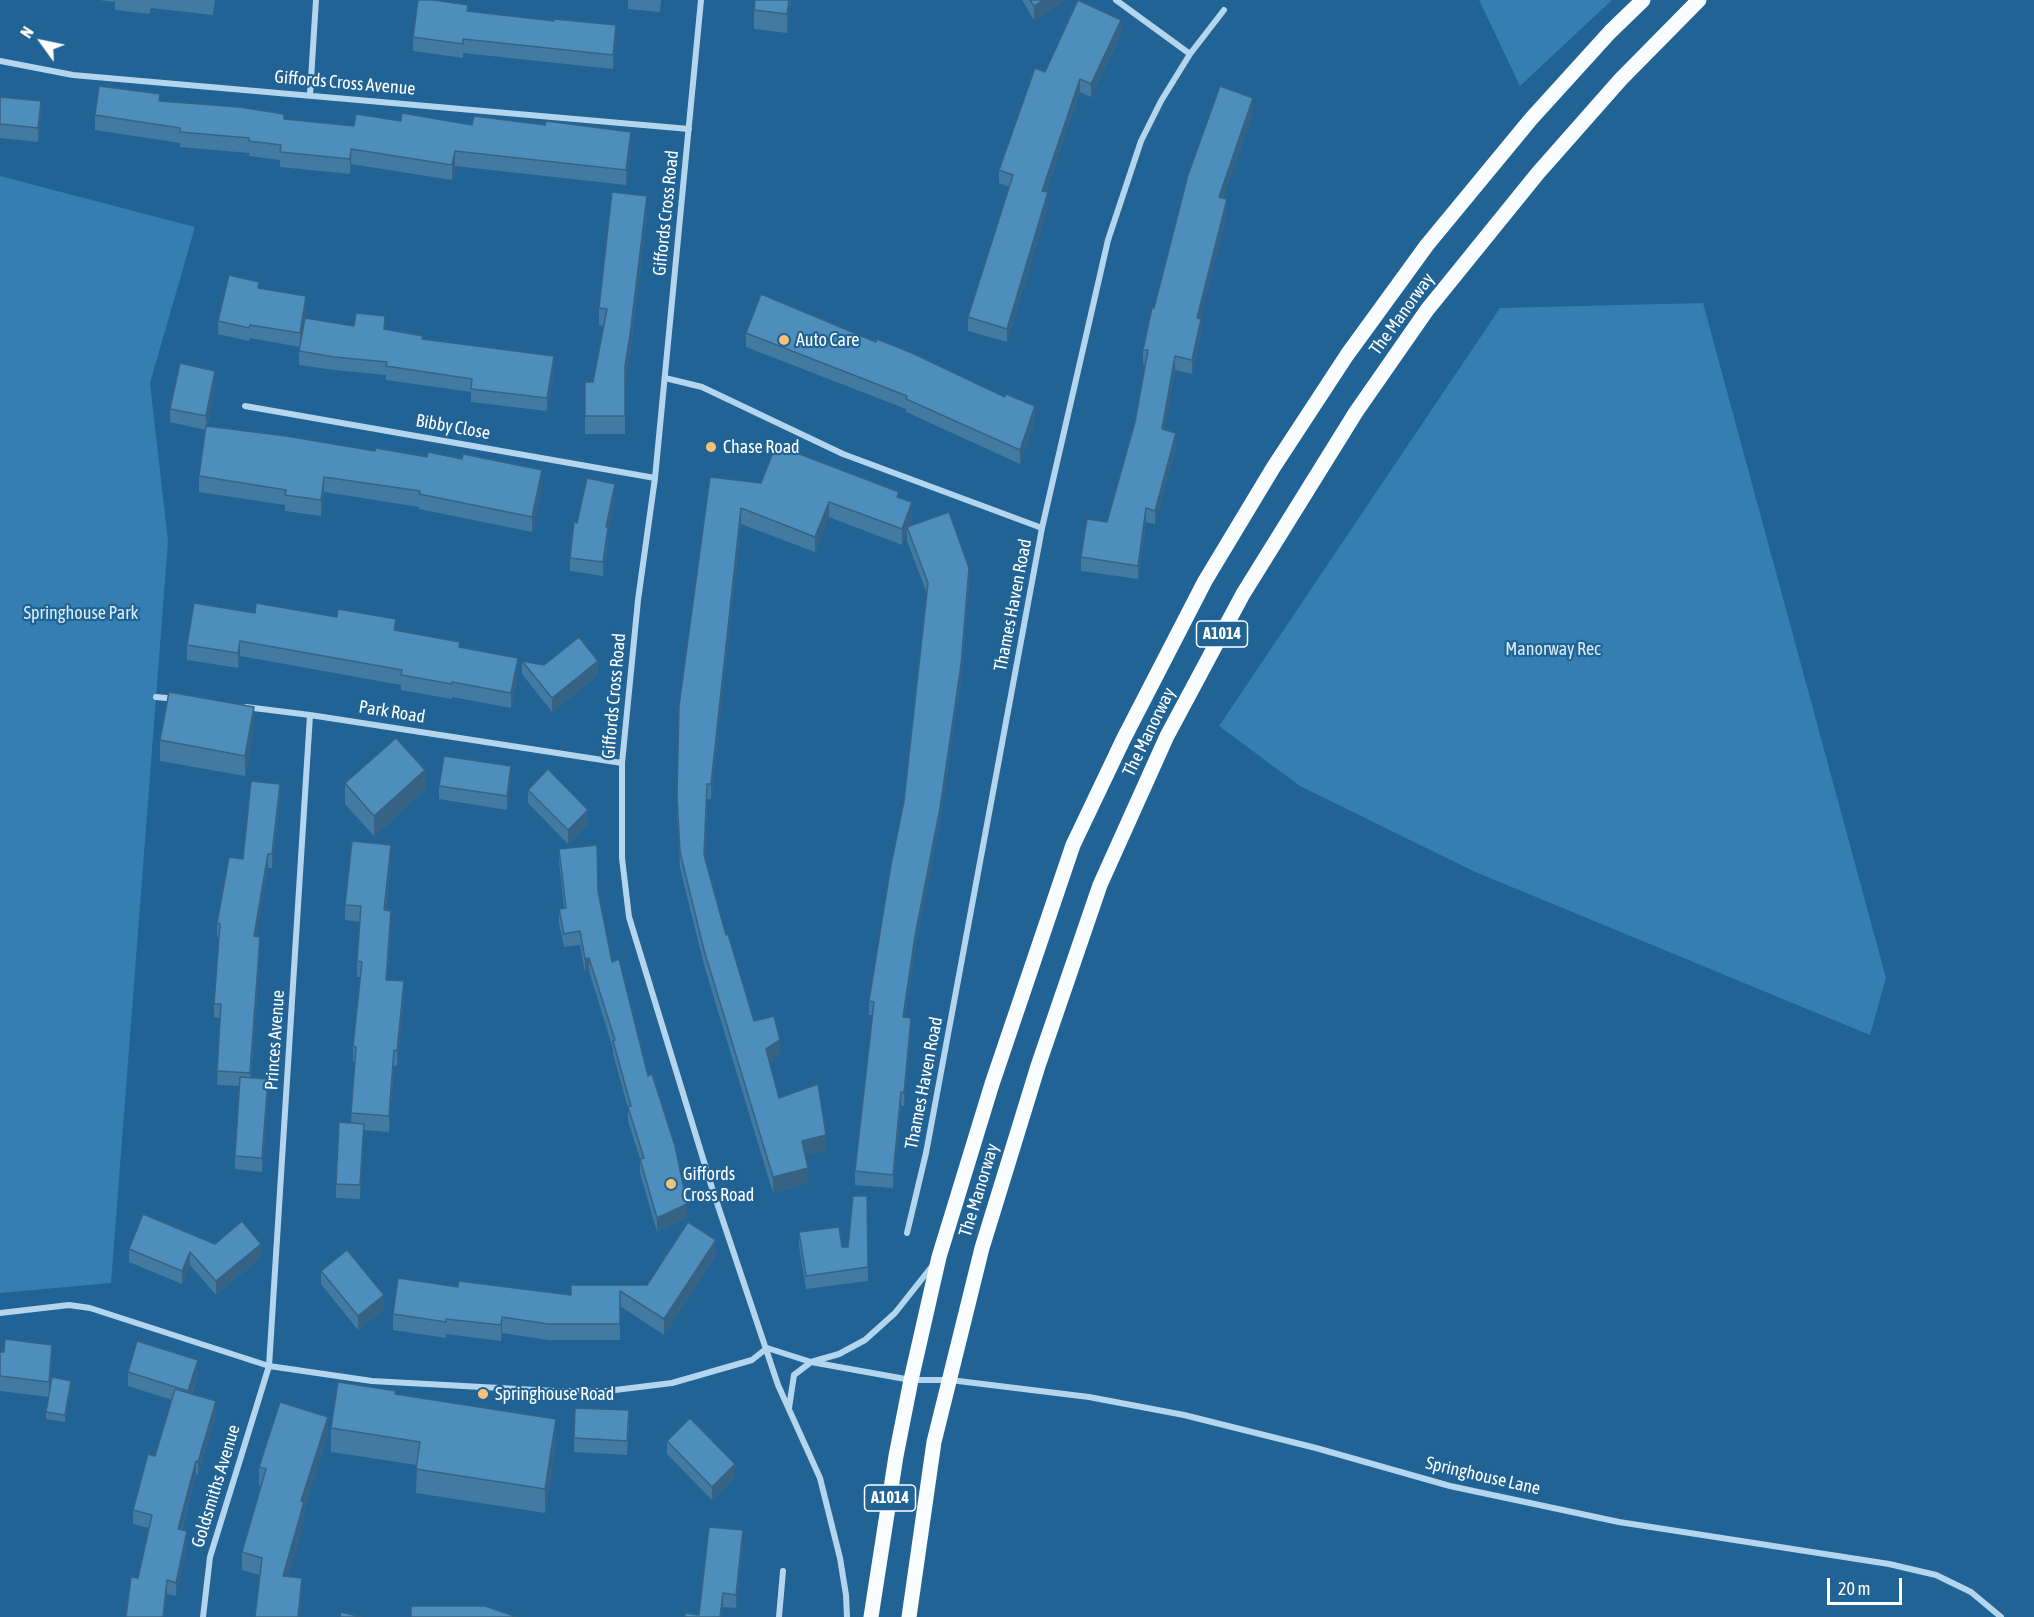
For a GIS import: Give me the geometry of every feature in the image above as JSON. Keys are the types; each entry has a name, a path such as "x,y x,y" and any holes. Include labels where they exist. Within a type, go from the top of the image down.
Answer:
{"main road":[{"name":"The Manorway","path":"871,1617 896,1456 939,1257 992,1084 1073,845 1128,728 1205,581 1273,468 1340,364 1427,245 1530,119 1610,32 1643,0"},
{"name":"The Manorway","path":"909,1617 934,1442 982,1248 1038,1066 1100,885 1167,736 1243,594 1356,412 1427,310 1538,173 1621,79 1700,0"}],"street":[{"path":"309,95 316,0"},
{"name":"Giffords Cross Road","path":"701,0 655,478 638,600 622,763 622,858 629,917 712,1188 778,1385 820,1478 840,1558 847,1617"},
{"path":"1116,0 1190,54"},
{"name":"Thames Haven Road","path":"907,1233 926,1153 1042,528 1108,240 1141,141 1161,101 1190,54 1224,10"},
{"name":"Giffords Cross Avenue","path":"0,61 72,75 689,129"},
{"path":"665,378 702,387 843,454 1042,528"},
{"name":"Bibby Close","path":"245,406 655,478"},
{"path":"156,697 179,700"},
{"name":"Park Road","path":"239,707 310,715 622,763"},
{"name":"Princes Avenue","path":"269,1366 310,715"},
{"path":"789,1409 794,1375 811,1362 839,1354 870,1336 895,1313 939,1257"},
{"path":"0,1313 69,1305 90,1308 269,1366 372,1382 555,1391 607,1391 672,1383 752,1360 767,1348 811,1362 911,1380"},
{"name":"Goldsmiths Avenue","path":"203,1617 210,1557 269,1366"},
{"name":"Springhouse Lane","path":"911,1380 950,1380 1089,1397 1184,1415 1316,1448 1450,1486 1619,1522 1908,1568 1936,1575 1971,1592 2001,1617"},
{"path":"779,1617 783,1571"}],"green space":[{"path":"1479,0 1612,0 1520,86"},
{"name":"Springhouse Park","path":"0,176 195,227 150,383 168,541 111,1283 0,1293"},
{"name":"Manorway Rec","path":"1703,303 1886,978 1870,1035 1473,871 1300,786 1219,726 1500,308"}],"building":[{"path":"418,0 468,5 467,11 554,21 554,19 616,25 613,55 463,39 463,44 413,37"},
{"path":"755,0 789,0 787,14 754,10"},
{"path":"1030,0 1043,0 1034,6"},
{"path":"1078,0 1121,20 1091,84 1080,79 1042,191 1048,192 1007,329 968,317 1013,175 999,170 1035,68 1045,72"},
{"path":"99,86 160,94 159,101 239,107 284,114 284,119 354,126 356,114 401,121 402,113 472,125 474,116 545,125 546,121 631,132 626,170 455,151 452,165 351,149 350,159 280,152 281,145 249,141 249,138 180,132 180,128 95,115"},
{"path":"1220,86 1253,98 1219,197 1227,199 1197,318 1201,319 1192,360 1175,356 1162,429 1176,433 1155,511 1146,508 1138,566 1081,557 1087,519 1107,522 1135,422 1148,350 1143,350 1152,308 1154,308 1188,175"},
{"path":"0,97 41,101 38,128 0,124"},
{"path":"612,192 647,196 625,366 625,416 585,416 585,382 593,382 607,309 599,308"},
{"path":"229,275 259,282 258,288 306,296 300,333 250,325 249,328 218,321"},
{"path":"761,294 876,342 877,339 912,353 1005,397 1006,394 1035,406 1020,450 906,399 907,396 746,333"},
{"path":"356,313 385,316 384,329 423,336 422,339 554,356 547,398 471,389 472,379 386,366 387,362 299,351 305,318 354,326"},
{"path":"180,363 215,371 206,416 170,409"},
{"path":"206,426 286,436 375,451 376,448 427,457 428,452 462,459 463,454 542,470 532,517 419,494 420,491 324,477 321,500 285,495 286,490 199,476"},
{"path":"776,445 899,492 897,497 912,502 902,529 829,502 815,537 741,508 711,784 707,784 704,855 726,935 728,934 754,1021 774,1016 780,1040 766,1049 779,1098 818,1084 826,1135 802,1141 808,1168 773,1177 704,950 680,852 677,796 679,706 710,477 761,483"},
{"path":"587,478 615,484 606,527 608,527 603,562 570,558 574,522 577,523"},
{"path":"949,512 969,568 961,665 940,808 915,936 903,1017 911,1018 893,1175 855,1171 874,1002 869,1001 904,801 928,583 907,527"},
{"path":"194,603 255,613 256,603 337,617 338,609 396,619 394,630 460,642 459,647 518,658 511,693 401,675 402,670 240,641 238,653 187,645"},
{"path":"579,637 598,661 552,698 522,661 544,665"},
{"path":"169,692 254,707 245,756 160,740"},
{"path":"396,738 425,770 374,816 345,783"},
{"path":"444,756 511,766 507,796 439,786"},
{"path":"548,769 588,810 568,830 528,790"},
{"path":"251,781 280,784 272,854 268,854 254,936 260,937 250,1073 217,1071 221,1004 214,1004 220,924 217,923 229,857 243,859"},
{"path":"352,841 391,845 384,910 391,911 386,980 404,981 397,1051 394,1050 389,1116 351,1113 356,1047 353,1046 362,962 357,961 361,906 345,905"},
{"path":"597,845 598,891 612,962 619,959 648,1076 652,1074 675,1146 687,1204 657,1218 640,1159 644,1158 628,1107 631,1106 613,1041 615,1040 589,958 585,959 580,931 564,934 559,909 566,908 559,849"},
{"path":"240,1077 268,1079 262,1158 235,1156"},
{"path":"339,1122 364,1124 360,1185 336,1184"},
{"path":"853,1196 867,1196 868,1267 806,1276 799,1232 839,1227 842,1247 848,1247"},
{"path":"143,1214 215,1244 242,1221 261,1244 216,1281 190,1252 182,1271 129,1249"},
{"path":"688,1222 716,1240 664,1319 620,1291 620,1324 548,1324 502,1317 501,1325 446,1319 446,1322 393,1314 398,1278 458,1287 459,1281 571,1295 571,1285 647,1285"},
{"path":"347,1250 384,1295 358,1316 321,1271"},
{"path":"5,1339 52,1345 49,1382 0,1376 0,1352 4,1352"},
{"path":"137,1341 198,1360 188,1391 128,1372"},
{"path":"52,1377 71,1381 65,1415 46,1412"},
{"path":"338,1382 396,1391 395,1394 556,1419 545,1489 416,1469 420,1442 331,1428"},
{"path":"175,1389 216,1401 198,1462 196,1461 178,1529 187,1531 176,1583 167,1580 163,1617 126,1617 131,1577 138,1578 152,1515 133,1510 148,1454 155,1456"},
{"path":"280,1402 328,1417 301,1501 304,1502 283,1576 302,1578 298,1617 255,1617 262,1558 242,1552 266,1469 259,1467"},
{"path":"575,1408 629,1410 627,1441 574,1438"},
{"path":"690,1418 735,1464 712,1487 667,1441"},
{"path":"709,1527 743,1530 736,1595 723,1593 720,1617 685,1617 685,1613 699,1615"},
{"path":"411,1606 485,1606 517,1617 411,1617"},
{"path":"341,1612 361,1617 340,1617"}],"place":[{"name":"Auto Care","path":"784,340"},
{"name":"Chase Road","path":"711,447"},
{"name":"Giffords Cross Road","path":"671,1184"},
{"name":"Springhouse Road","path":"483,1394"}]}
